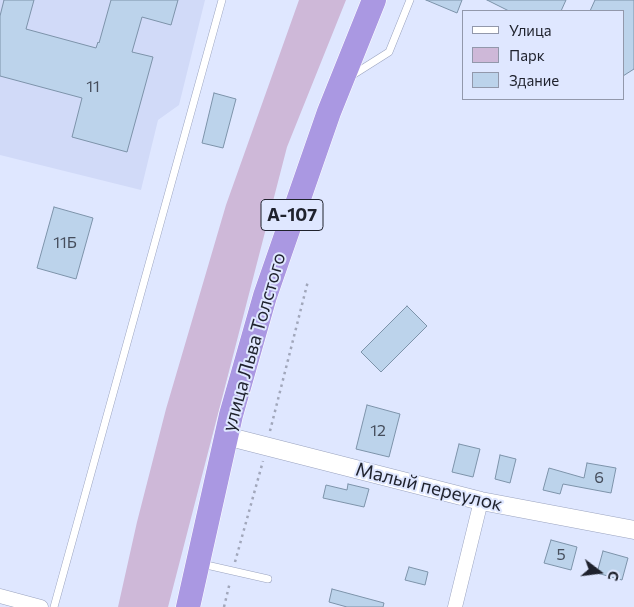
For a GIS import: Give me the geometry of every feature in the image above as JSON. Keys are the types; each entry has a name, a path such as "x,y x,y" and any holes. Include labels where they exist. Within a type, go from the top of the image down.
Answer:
{"highway":[{"name":"улица Льва Толстого","path":"188,607 226,436 265,296 329,112 374,0"}],"street":[{"name":"Малый переулок","path":"226,436 481,501 634,530"},
{"path":"455,607 481,501"},
{"path":"0,596 41,607"}],"lane":[{"path":"54,607 222,0"},
{"path":"341,83 389,52 410,0"},
{"path":"198,562 268,580"}],"path":[{"path":"224,607 308,281"}],"shaded area":[{"path":"0,0 205,0 179,105 158,120 141,190 0,155"}],"green space":[{"path":"299,0 346,0 287,147 168,607 118,607 137,522 166,409 226,205"}],"building":[{"path":"4,0 34,0 26,29 96,48 111,0 178,0 171,25 142,17 132,52 153,57 127,152 72,137 82,98 0,76 0,16"},
{"path":"426,0 462,0 457,13"},
{"path":"487,0 566,0 561,10 507,10"},
{"path":"595,0 634,0 634,69 624,75 624,10 590,10"},
{"path":"214,93 236,99 223,148 202,143"},
{"path":"54,207 93,218 76,279 37,268"},
{"path":"407,306 427,326 381,372 361,352"},
{"path":"367,405 400,414 389,457 356,449"},
{"path":"459,444 480,449 473,477 452,472"},
{"path":"500,455 516,459 510,483 495,479"},
{"path":"587,463 616,468 611,493 563,484 560,494 543,490 549,468 584,478"},
{"path":"348,484 369,489 364,507 323,498 326,485 347,490"},
{"path":"551,540 577,547 571,570 544,563"},
{"path":"603,551 628,558 622,580 597,573"},
{"path":"409,567 428,572 425,585 405,580"},
{"path":"332,589 384,603 383,607 347,607 329,602"}]}
